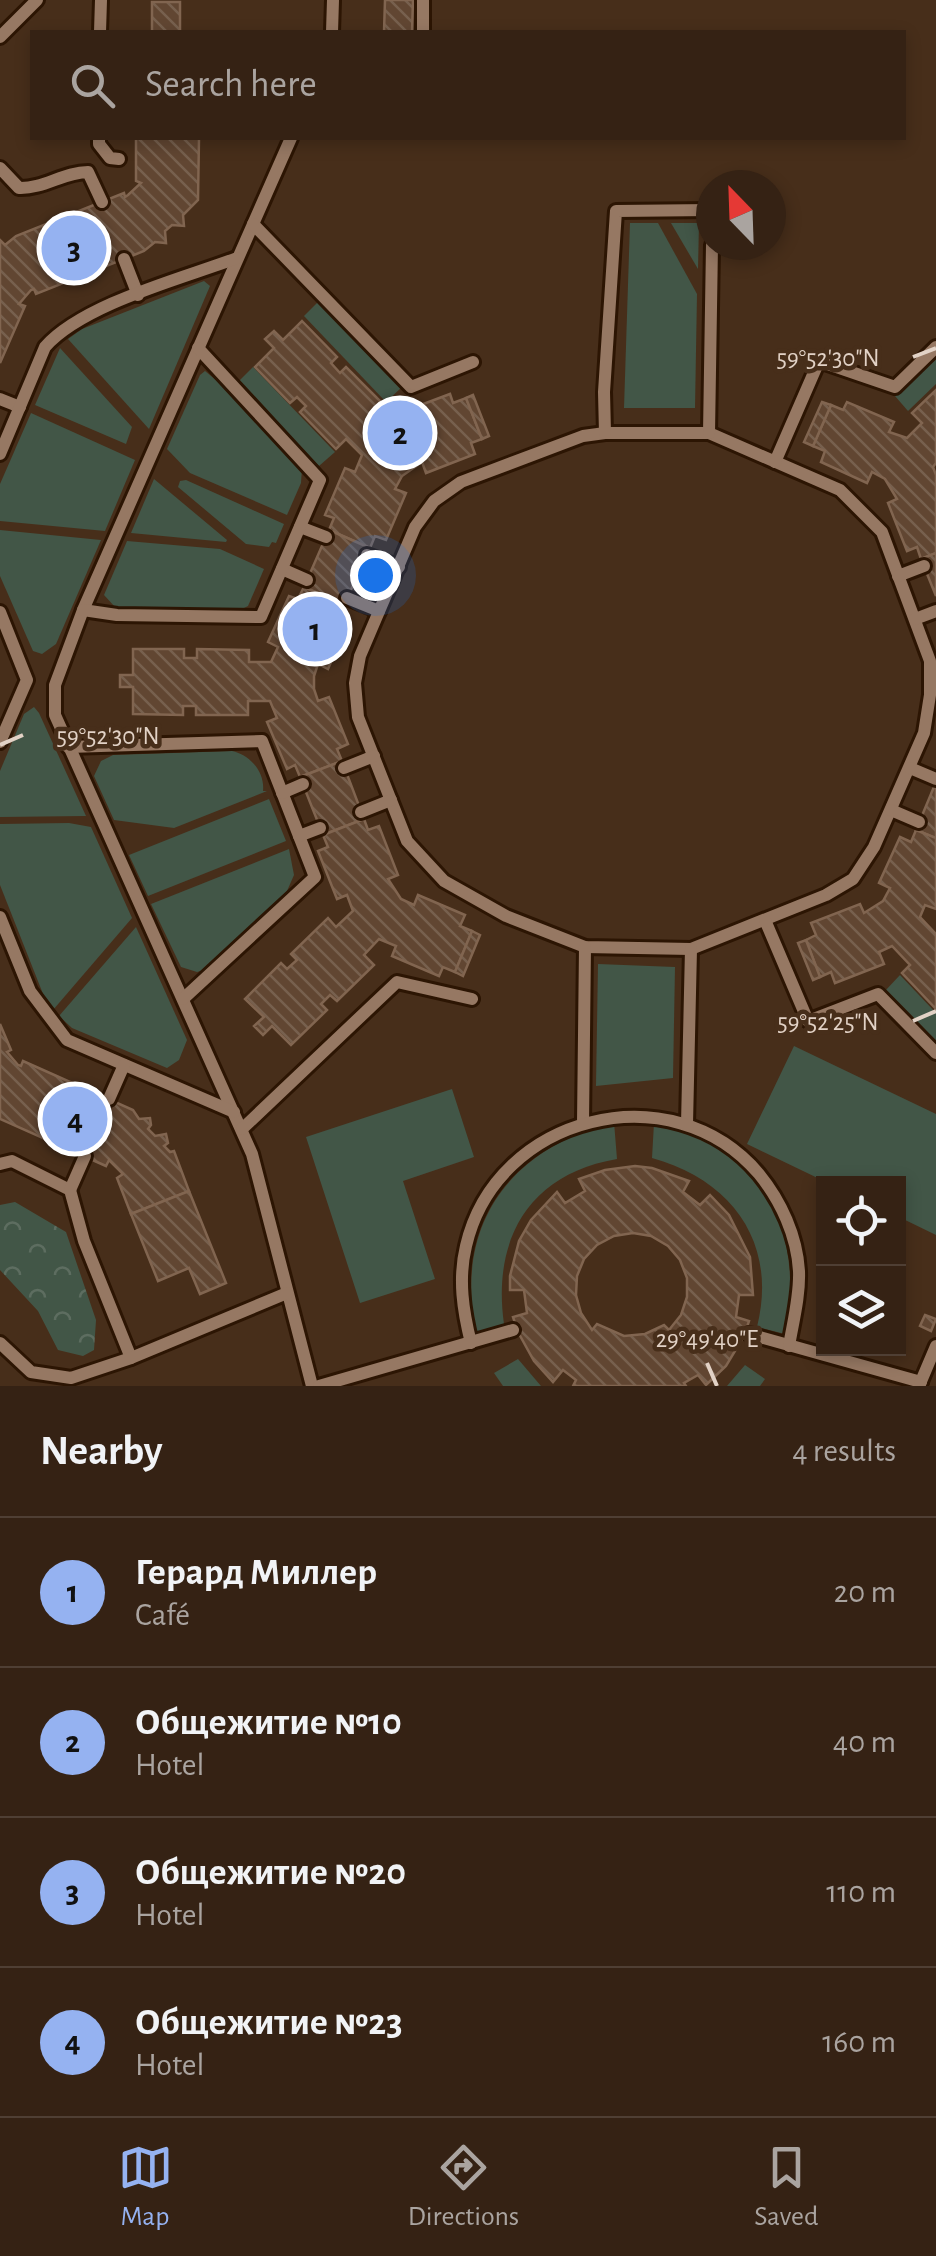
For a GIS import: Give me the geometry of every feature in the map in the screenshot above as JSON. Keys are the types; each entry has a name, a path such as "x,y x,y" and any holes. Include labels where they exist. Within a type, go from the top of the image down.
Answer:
{"lane":[{"path":"0,38 37,0"},
{"path":"100,30 101,0"},
{"path":"332,30 333,0"},
{"path":"423,0 423,30"},
{"path":"99,140 110,158 119,159"},
{"path":"290,140 83,610 55,685 55,715 252,1154 315,1386 513,1330"},
{"path":"0,168 19,188 31,189 88,172 102,202"},
{"path":"605,433 604,392 616,211 696,210"},
{"path":"253,224 412,387 474,362"},
{"path":"1,448 44,346 56,334 82,315 237,258"},
{"path":"124,259 138,295"},
{"path":"708,433 712,260"},
{"path":"83,610 117,615 261,617 282,570 320,480 198,348"},
{"path":"775,462 819,361 896,387 936,348"},
{"path":"0,399 20,407"},
{"path":"708,433 840,490 882,532 930,660 924,733 874,847 852,880 826,895 691,949 585,946 506,916 444,882 408,841 358,717 355,683 360,656 415,527 434,501 461,482 582,436 708,433"},
{"path":"300,527 326,537"},
{"path":"367,555 399,566"},
{"path":"898,576 924,566"},
{"path":"282,570 307,580"},
{"path":"347,598 379,611"},
{"path":"915,619 936,611"},
{"path":"0,612 27,680 0,742"},
{"path":"27,680 55,685"},
{"path":"68,748 262,742 315,877 183,999"},
{"path":"344,768 374,756"},
{"path":"910,768 936,779"},
{"path":"282,793 303,784"},
{"path":"361,812 391,800"},
{"path":"891,810 919,822"},
{"path":"299,836 320,828"},
{"path":"0,916 6,950 30,991 67,1040 234,1112"},
{"path":"765,920 808,1021 878,994 936,1053"},
{"path":"583,1123 585,946"},
{"path":"687,1124 691,949"},
{"path":"242,1130 398,982 472,999"},
{"path":"109,1100 124,1065"},
{"path":"471,1343 463,1310 466,1245 478,1210 494,1184 517,1158 549,1138 607,1116 634,1115 687,1124 710,1135 753,1167 772,1190 796,1246 799,1272 790,1346"},
{"path":"84,1156 70,1190 84,1241 132,1358"},
{"path":"0,1164 12,1161 70,1190"},
{"path":"0,1343 31,1372 71,1378 132,1358 287,1292"},
{"path":"749,1334 920,1384 936,1346"}],"green space":[{"path":"630,223 658,223 697,294 695,408 624,408"},
{"path":"671,223 696,223 698,269"},
{"path":"204,281 210,286 149,429 68,339 82,329"},
{"path":"320,300 403,386 386,402 304,316"},
{"path":"60,348 132,427 126,444 35,405"},
{"path":"936,356 936,384 908,411 895,396"},
{"path":"253,367 335,452 319,466 238,382"},
{"path":"205,371 233,394 302,468 301,483 287,515 190,473 167,449"},
{"path":"31,413 135,460 105,531 0,521 0,484"},
{"path":"154,479 227,540 226,542 131,533"},
{"path":"186,480 284,524 276,543 269,547 246,544 178,487 180,481"},
{"path":"0,530 101,540 56,644 42,654 33,651 0,576"},
{"path":"127,541 220,549 264,569 248,606 240,610 115,607 104,595"},
{"path":"34,707 86,816 0,817 0,771 24,714"},
{"path":"232,751 255,766 262,778 263,791 267,791 174,828 114,820 94,776 101,761 113,755"},
{"path":"269,799 286,841 148,896 129,855"},
{"path":"69,823 91,827 132,918 53,1010 47,1004 0,885 0,824"},
{"path":"289,849 294,875 287,891 207,969 197,972 181,967 151,904"},
{"path":"136,927 187,1040 179,1060 167,1068 72,1028 59,1016"},
{"path":"598,964 675,967 673,1078 596,1086"},
{"path":"900,975 936,1013 936,1043 885,991"},
{"path":"794,1046 936,1114 936,1235 906,1220 906,1176 816,1177 747,1144"},
{"path":"452,1089 474,1157 403,1181 435,1279 360,1303 306,1137"},
{"path":"614,1122 617,1159 561,1179 539,1195 523,1215 504,1264 504,1324 476,1332 471,1293 474,1257 483,1225 498,1197 519,1172 545,1151 577,1134"},
{"path":"654,1123 723,1151 748,1172 768,1198 781,1227 789,1260 785,1334 757,1327 761,1268 742,1219 705,1182 652,1158"},
{"path":"15,1202 66,1232 96,1320 94,1350 83,1356 58,1350 38,1311 0,1270 0,1205"},
{"path":"518,1359 541,1386 503,1386 494,1373"},
{"path":"745,1365 765,1379 760,1386 727,1386"}],"building":[{"path":"385,0 413,0 412,30 384,30"},
{"path":"152,2 180,2 180,30 152,30"},
{"path":"136,140 199,140 198,200 183,215 184,226 172,225 165,231 166,243 155,242 144,251 36,294 31,290 19,304 25,306 0,363 0,240 5,245 16,236 124,193 125,197 141,183 136,181"},
{"path":"302,321 337,357 331,363 340,373 346,367 383,404 374,412 391,428 406,422 402,412 450,394 453,403 466,398 482,439 471,443 475,454 426,473 422,462 402,476 395,489 406,493 386,540 375,536 370,548 329,530 334,518 325,515 345,468 355,472 362,455 346,439 336,449 300,412 306,406 297,397 290,403 255,367 274,348 265,339 274,331 283,340"},
{"path":"936,390 936,553 921,559 917,547 907,551 888,503 897,499 885,479 872,472 867,483 821,462 825,451 813,446 831,405 843,410 847,402 894,422 889,432 907,438 922,423 912,413"},
{"path":"473,395 489,436 482,439 466,398"},
{"path":"822,402 831,405 813,446 804,442"},
{"path":"329,530 370,548 344,605 304,587"},
{"path":"936,553 936,596 921,559"},
{"path":"304,587 344,605 339,616 349,620 328,669 318,664 314,676 318,701 329,697 348,744 337,749 342,761 300,777 295,765 287,769 267,722 277,718 270,701 248,701 248,715 196,715 196,706 183,706 183,715 133,714 133,687 120,687 120,675 133,675 133,649 184,649 184,658 197,658 197,649 249,650 249,662 271,662 278,647 268,642 289,596 298,599"},
{"path":"342,761 364,819 323,835 300,777"},
{"path":"936,782 936,838 916,830"},
{"path":"364,819 368,830 379,826 398,875 388,879 401,899 414,905 418,895 465,915 460,926 472,931 455,972 443,967 439,976 392,956 396,946 379,939 364,955 374,965 337,1001 330,995 321,1004 327,1010 291,1045 272,1026 263,1035 254,1026 264,1017 245,999 281,963 287,969 297,960 291,954 328,918 336,927 353,911 347,895 337,899 318,851 328,847 323,835"},
{"path":"916,830 936,838 936,909 925,905 920,917 936,934 936,1009 902,973 910,965 892,946 879,952 884,964 835,983 831,972 820,977 806,940 816,935 811,923 860,904 864,913 883,901 890,888 879,883 900,837 911,842"},
{"path":"472,931 480,935 463,976 455,972"},
{"path":"806,940 820,977 813,980 798,943"},
{"path":"0,1024 11,1050 7,1052 18,1065 23,1061 133,1110 139,1119 150,1118 148,1129 155,1136 166,1134 168,1143 164,1146 174,1151 189,1191 131,1214 117,1178 123,1174 109,1160 106,1166 0,1119"},
{"path":"652,1168 689,1181 683,1192 700,1205 710,1195 729,1215 750,1257 753,1295 739,1295 736,1317 749,1321 744,1336 726,1366 706,1385 698,1375 684,1383 686,1386 573,1386 576,1380 563,1370 553,1382 534,1361 518,1332 513,1317 527,1313 524,1290 510,1290 519,1241 531,1220 557,1192 565,1203 585,1191 579,1179 605,1170","holes":["614,1236 651,1236 668,1246 680,1260 687,1278 687,1297 681,1315 669,1330 664,1325 645,1334 624,1336 597,1324 592,1330 576,1295 577,1276 584,1259 597,1245"]},
{"path":"189,1191 226,1283 200,1294 189,1268 158,1281 131,1214"},
{"path":"925,1315 936,1319 931,1331 920,1326"}],"place":[{"name":"Общежитие №20","path":"74,248"},
{"name":"Общежитие №10","path":"400,433"},
{"name":"Герард Миллер","path":"315,629"},
{"name":"Общежитие №23","path":"75,1119"}]}
